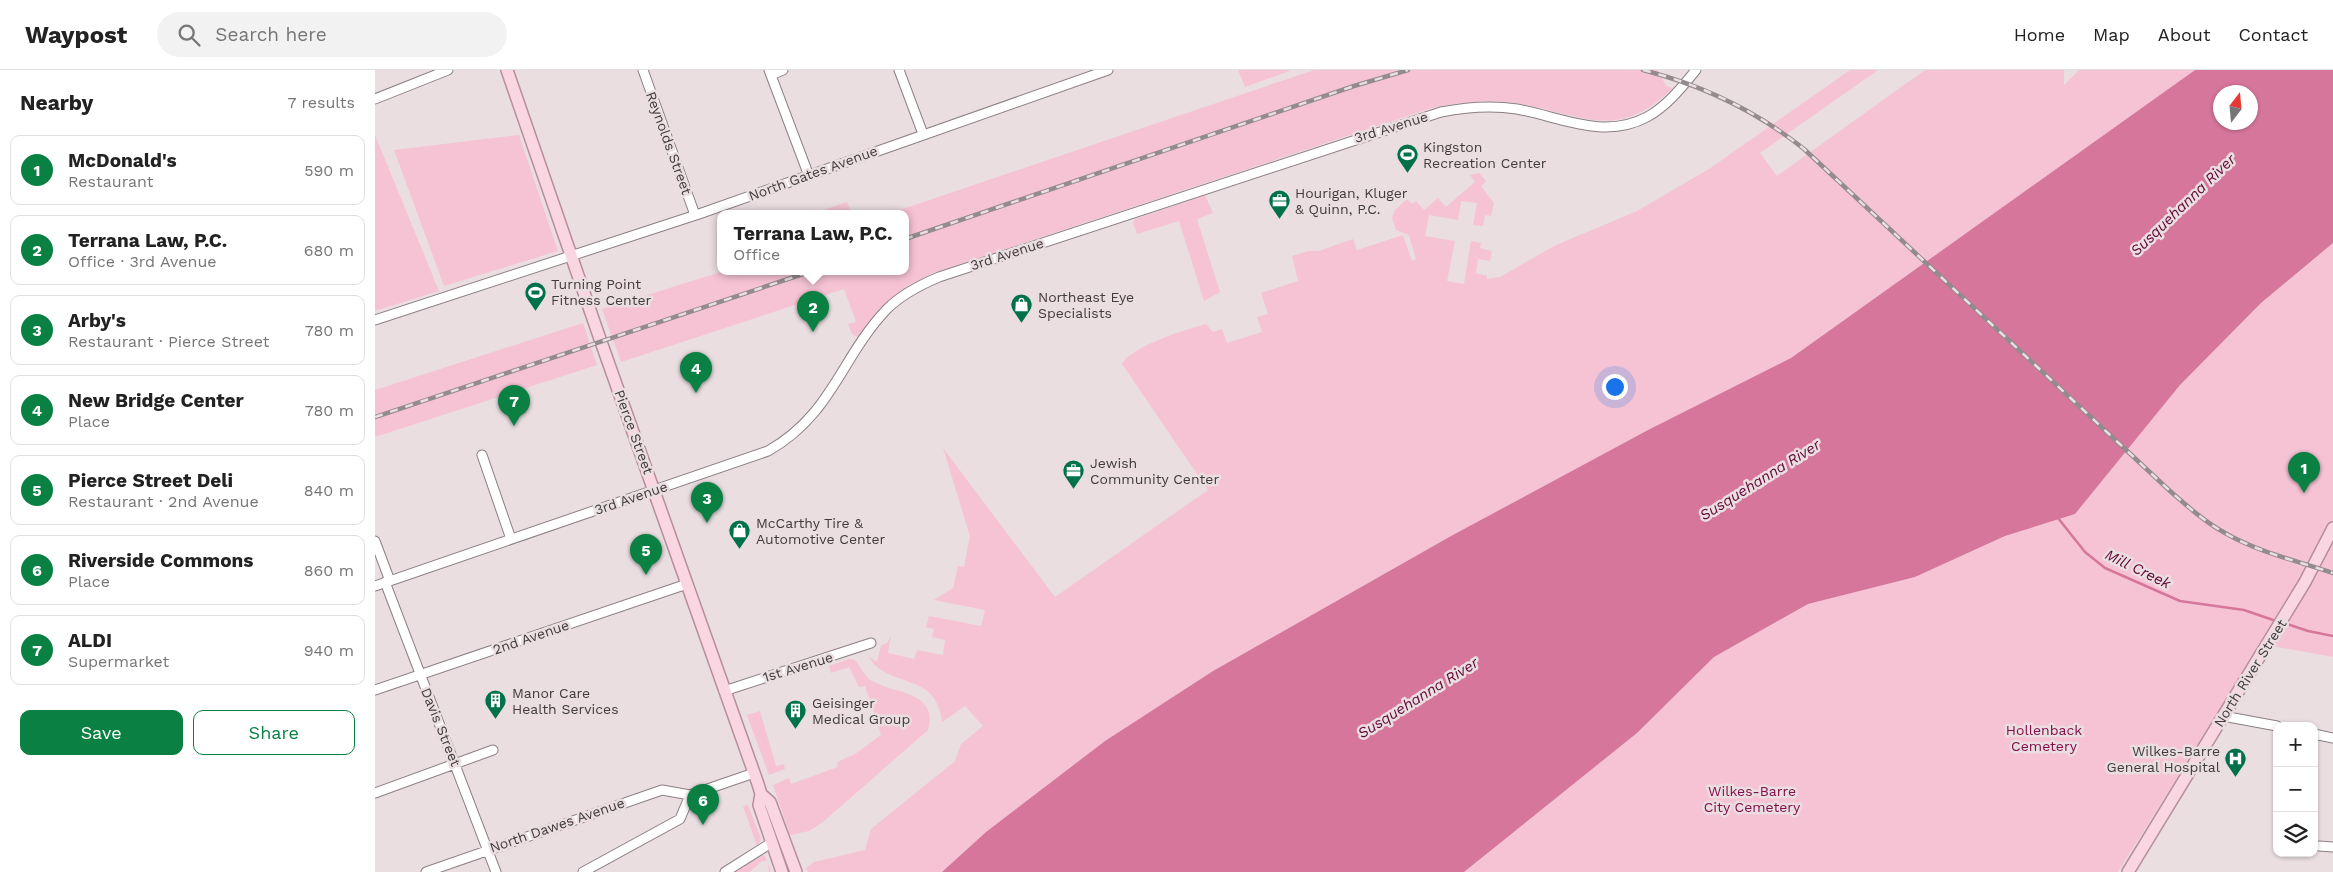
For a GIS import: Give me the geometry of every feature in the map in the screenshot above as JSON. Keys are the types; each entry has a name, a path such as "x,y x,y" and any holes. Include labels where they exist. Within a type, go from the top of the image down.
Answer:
{"main road":[{"name":"Pierce Street","path":"507,70 754,773 761,794 759,805 782,872"},
{"name":"North River Street","path":"2128,872 2270,641 2333,528"},
{"name":"Pierce Street","path":"761,794 770,802 796,872"}],"street":[{"path":"375,99 448,70"},
{"name":"Reynolds Street","path":"643,70 695,215"},
{"path":"783,70 770,72 809,176"},
{"path":"899,70 923,134"},
{"name":"North Gates Avenue","path":"375,320 695,215 1108,70"},
{"name":"3rd Avenue","path":"375,586 769,451 787,439 814,415 868,332 887,309 911,290 939,277 1441,112 1474,108 1505,108 1572,124 1600,128 1635,122 1665,104 1697,70"},
{"path":"482,455 511,539"},
{"name":"Davis Street","path":"375,542 387,582 420,674 496,872"},
{"name":"2nd Avenue","path":"375,690 687,584"},
{"name":"1st Avenue","path":"724,691 871,643"},
{"path":"2223,716 2273,725"},
{"path":"2318,735 2333,738"},
{"path":"375,793 493,750"},
{"path":"583,872 680,820 689,796 754,773"},
{"name":"North Dawes Avenue","path":"426,872 487,849 662,790 689,796"},
{"path":"725,872 771,843"},
{"path":"2319,846 2333,848"}],"green space":[{"path":"1238,70 1292,70 1245,87"},
{"path":"1314,70 1658,70 1666,86 1673,88 1653,105 1634,115 1616,120 1579,118 1516,103 1495,101 1453,104 1432,108 933,273 908,286 888,301 857,337 852,334 848,324 856,322 844,289 621,362 602,309 717,273 717,275 909,275 909,210 900,210"},
{"path":"1850,70 1878,70 1760,153 1777,176 1925,70 2064,70 2064,85 2079,70 2195,70 1791,358 1648,430 1451,536 1213,671 1105,741 986,832 942,872 808,872 806,868 814,862 865,850 871,829 955,761 961,744 983,726 965,706 942,722 938,706 931,695 922,687 888,674 877,667 869,657 877,662 881,646 888,642 891,635 888,653 914,659 917,650 943,655 945,640 932,637 934,629 926,627 929,616 981,626 985,610 934,600 953,588 958,566 964,567 970,536 943,448 1055,597 1208,490 1122,364 1136,351 1159,340 1206,324 1213,332 1222,329 1227,343 1262,332 1257,317 1268,314 1261,293 1298,281 1292,256 1308,251 1319,251 1353,239 1357,250 1403,235 1412,261 1416,259 1409,235 1396,230 1392,218 1395,210 1407,199 1412,204 1416,201 1424,210 1438,198 1446,207 1475,182 1470,175 1479,173 1486,181 1481,186 1494,203 1491,216 1485,215 1483,226 1473,225 1477,203 1461,201 1458,220 1429,215 1425,236 1455,241 1447,281 1464,284 1471,241 1481,243 1480,248 1492,251 1490,261 1478,259 1476,273 1487,276 1487,279 1500,277 1554,246 1637,211 1709,169"},
{"path":"375,135 439,291 375,311"},
{"path":"519,135 558,251 444,286 394,150"},
{"path":"1205,195 1213,213 1197,219 1220,292 1204,301 1179,221 1137,234 1133,223 1135,219"},
{"path":"847,202 850,210 824,210"},
{"path":"2333,243 2333,657 2261,644 2118,872 1464,872 1637,733 1714,657 1808,604 1915,577 2005,536 2075,514 2180,385 2261,303"},
{"path":"583,323 597,365 375,437 375,390"},
{"path":"849,659 855,660 872,681 921,701 927,708 930,717 928,730 823,822 809,831 790,835 773,785 789,778 791,784 838,767 837,762 855,754 881,735 865,686 859,687 849,667 831,673 829,666"},
{"path":"760,711 776,766 784,764 785,769 769,775 747,715"},
{"path":"748,805 761,839 757,846 743,806"},
{"path":"761,855 765,856 767,861 762,861 750,872 735,872"}],"water":[{"name":"Susquehanna River","path":"2195,70 2333,70 2333,243 2261,303 2180,385 2075,514 2005,536 1915,577 1808,604 1714,657 1637,733 1464,872 942,872 986,832 1105,741 1213,671 1451,536 1648,430 1791,358"}],"waterway":[{"name":"Mill Creek","path":"2058,518 2085,552 2105,568 2180,601 2244,610 2276,621"},
{"name":"Mill Creek","path":"2284,623 2308,631 2333,636"}],"railway":[{"path":"909,238 1354,86 1408,70"},
{"path":"1643,70 1686,83 1727,100 1766,122 1804,149 2170,491 2203,519 2251,546 2333,573"},
{"path":"375,417 800,275"}],"place":[{"name":"Kingston Recreation Center","path":"1407,174"},
{"name":"Hourigan, Kluger & Quinn, P.C.","path":"1279,220"},
{"name":"Turning Point Fitness Center","path":"535,311"},
{"name":"Northeast Eye Specialists","path":"1022,324"},
{"name":"Terrana Law, P.C.","path":"813,332"},
{"name":"New Bridge Center","path":"696,393"},
{"name":"ALDI","path":"514,426"},
{"name":"Jewish Community Center","path":"1074,490"},
{"name":"McDonald's","path":"2304,493"},
{"name":"Arby's","path":"707,523"},
{"name":"McCarthy Tire & Automotive Center","path":"740,550"},
{"name":"Pierce Street Deli","path":"646,575"},
{"name":"Manor Care Health Services","path":"496,720"},
{"name":"Geisinger Medical Group","path":"796,730"},
{"name":"Wilkes-Barre General Hospital","path":"2236,778"},
{"name":"Riverside Commons","path":"703,825"}],"park label":[{"name":"Hollenback Cemetery","path":"2044,738"},
{"name":"Wilkes-Barre City Cemetery","path":"1752,800"}]}
